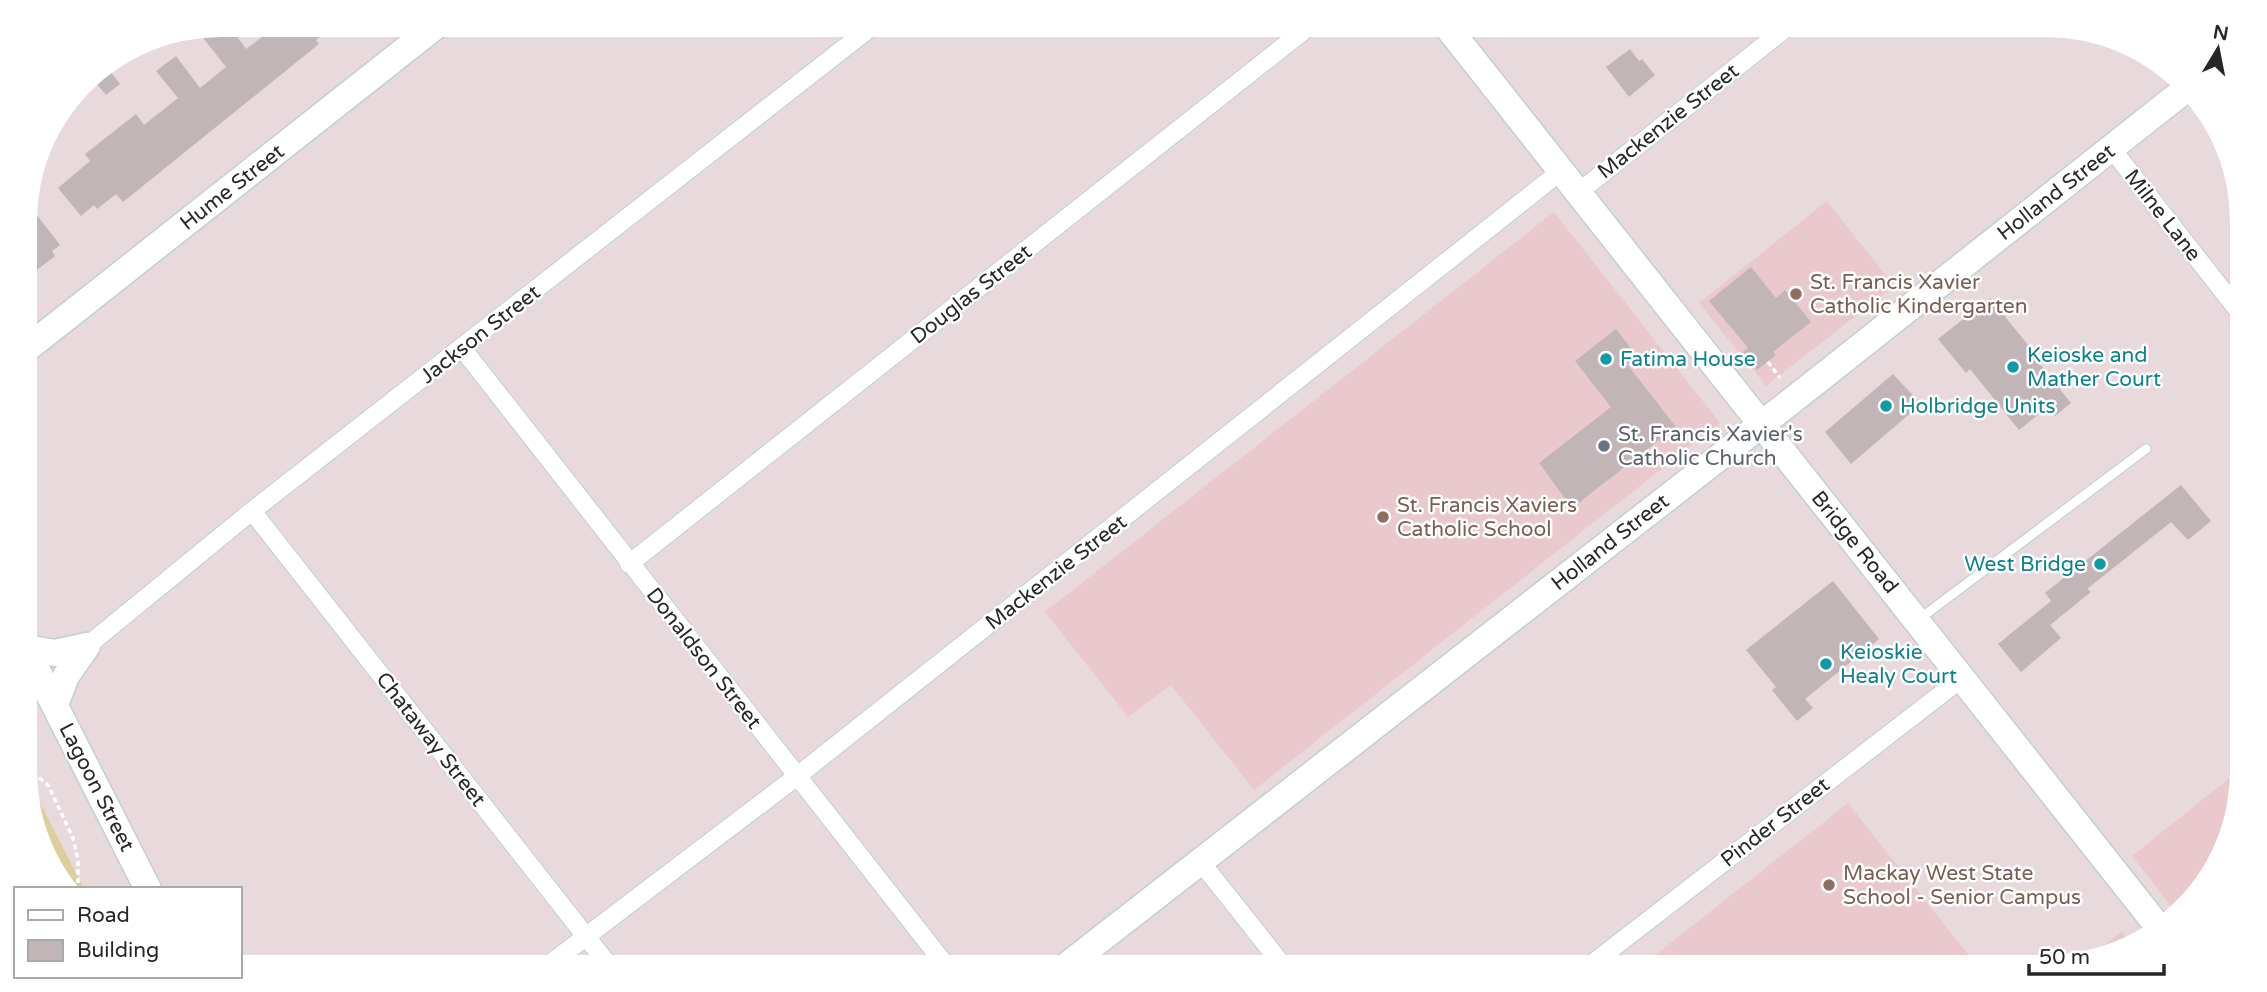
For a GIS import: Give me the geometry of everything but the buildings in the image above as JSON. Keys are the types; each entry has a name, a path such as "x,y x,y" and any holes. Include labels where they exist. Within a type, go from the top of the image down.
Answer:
{"street":[{"name":"Hume Street","path":"37,341 422,37"},
{"name":"Jackson Street","path":"86,646 252,510 858,37"},
{"name":"Douglas Street","path":"629,564 1296,37"},
{"name":"Bridge Road","path":"1455,37 2153,921"},
{"name":"Mackenzie Street","path":"1579,192 1775,37"},
{"name":"Holland Street","path":"1080,955 2179,94"},
{"name":"Milne Lane","path":"2111,148 2230,300"},
{"name":"Mackenzie Street","path":"561,955 796,777 1561,171"},
{"name":"Donaldson Street","path":"462,348 937,955"},
{"name":"Chataway Street","path":"252,510 601,955"},
{"path":"37,650 55,653 86,646"},
{"path":"55,705 65,676 86,646"},
{"name":"Lagoon Street","path":"37,670 147,887"},
{"name":"Pinder Street","path":"1604,955 1962,678"},
{"path":"1200,861 1274,955"}],"lane":[{"path":"1917,621 2146,449"}],"path":[{"path":"1768,362 1780,378"},
{"path":"37,776 48,785 73,838 78,860 78,886"}],"shaded area":[{"name":"St. Francis Xavier Catholic Kindergarten","path":"1827,201 1894,286 1766,386 1699,303"},
{"name":"St. Francis Xaviers Catholic School","path":"1554,212 1720,423 1254,790 1171,685 1128,717 1045,612"},
{"path":"2230,778 2227,807 2216,842 2199,874 2171,907 2132,856"},
{"path":"39,801 83,887 79,887 61,863 51,842"},
{"name":"Mackay West State School - Senior Campus","path":"1848,803 1968,955 1655,955"},
{"path":"2122,931 2126,937 2106,946 2102,947"}],"place":[{"name":"St. Francis Xavier Catholic Kindergarten","path":"1796,294"},
{"name":"Fatima House","path":"1606,359"},
{"name":"Keioske and Mather Court","path":"2013,367"},
{"name":"Holbridge Units","path":"1886,406"},
{"name":"St. Francis Xavier's Catholic Church","path":"1604,446"},
{"name":"St. Francis Xaviers Catholic School","path":"1383,517"},
{"name":"West Bridge","path":"2100,564"},
{"name":"Keioskie Healy Court","path":"1826,664"},
{"name":"Mackay West State School - Senior Campus","path":"1829,885"}]}
